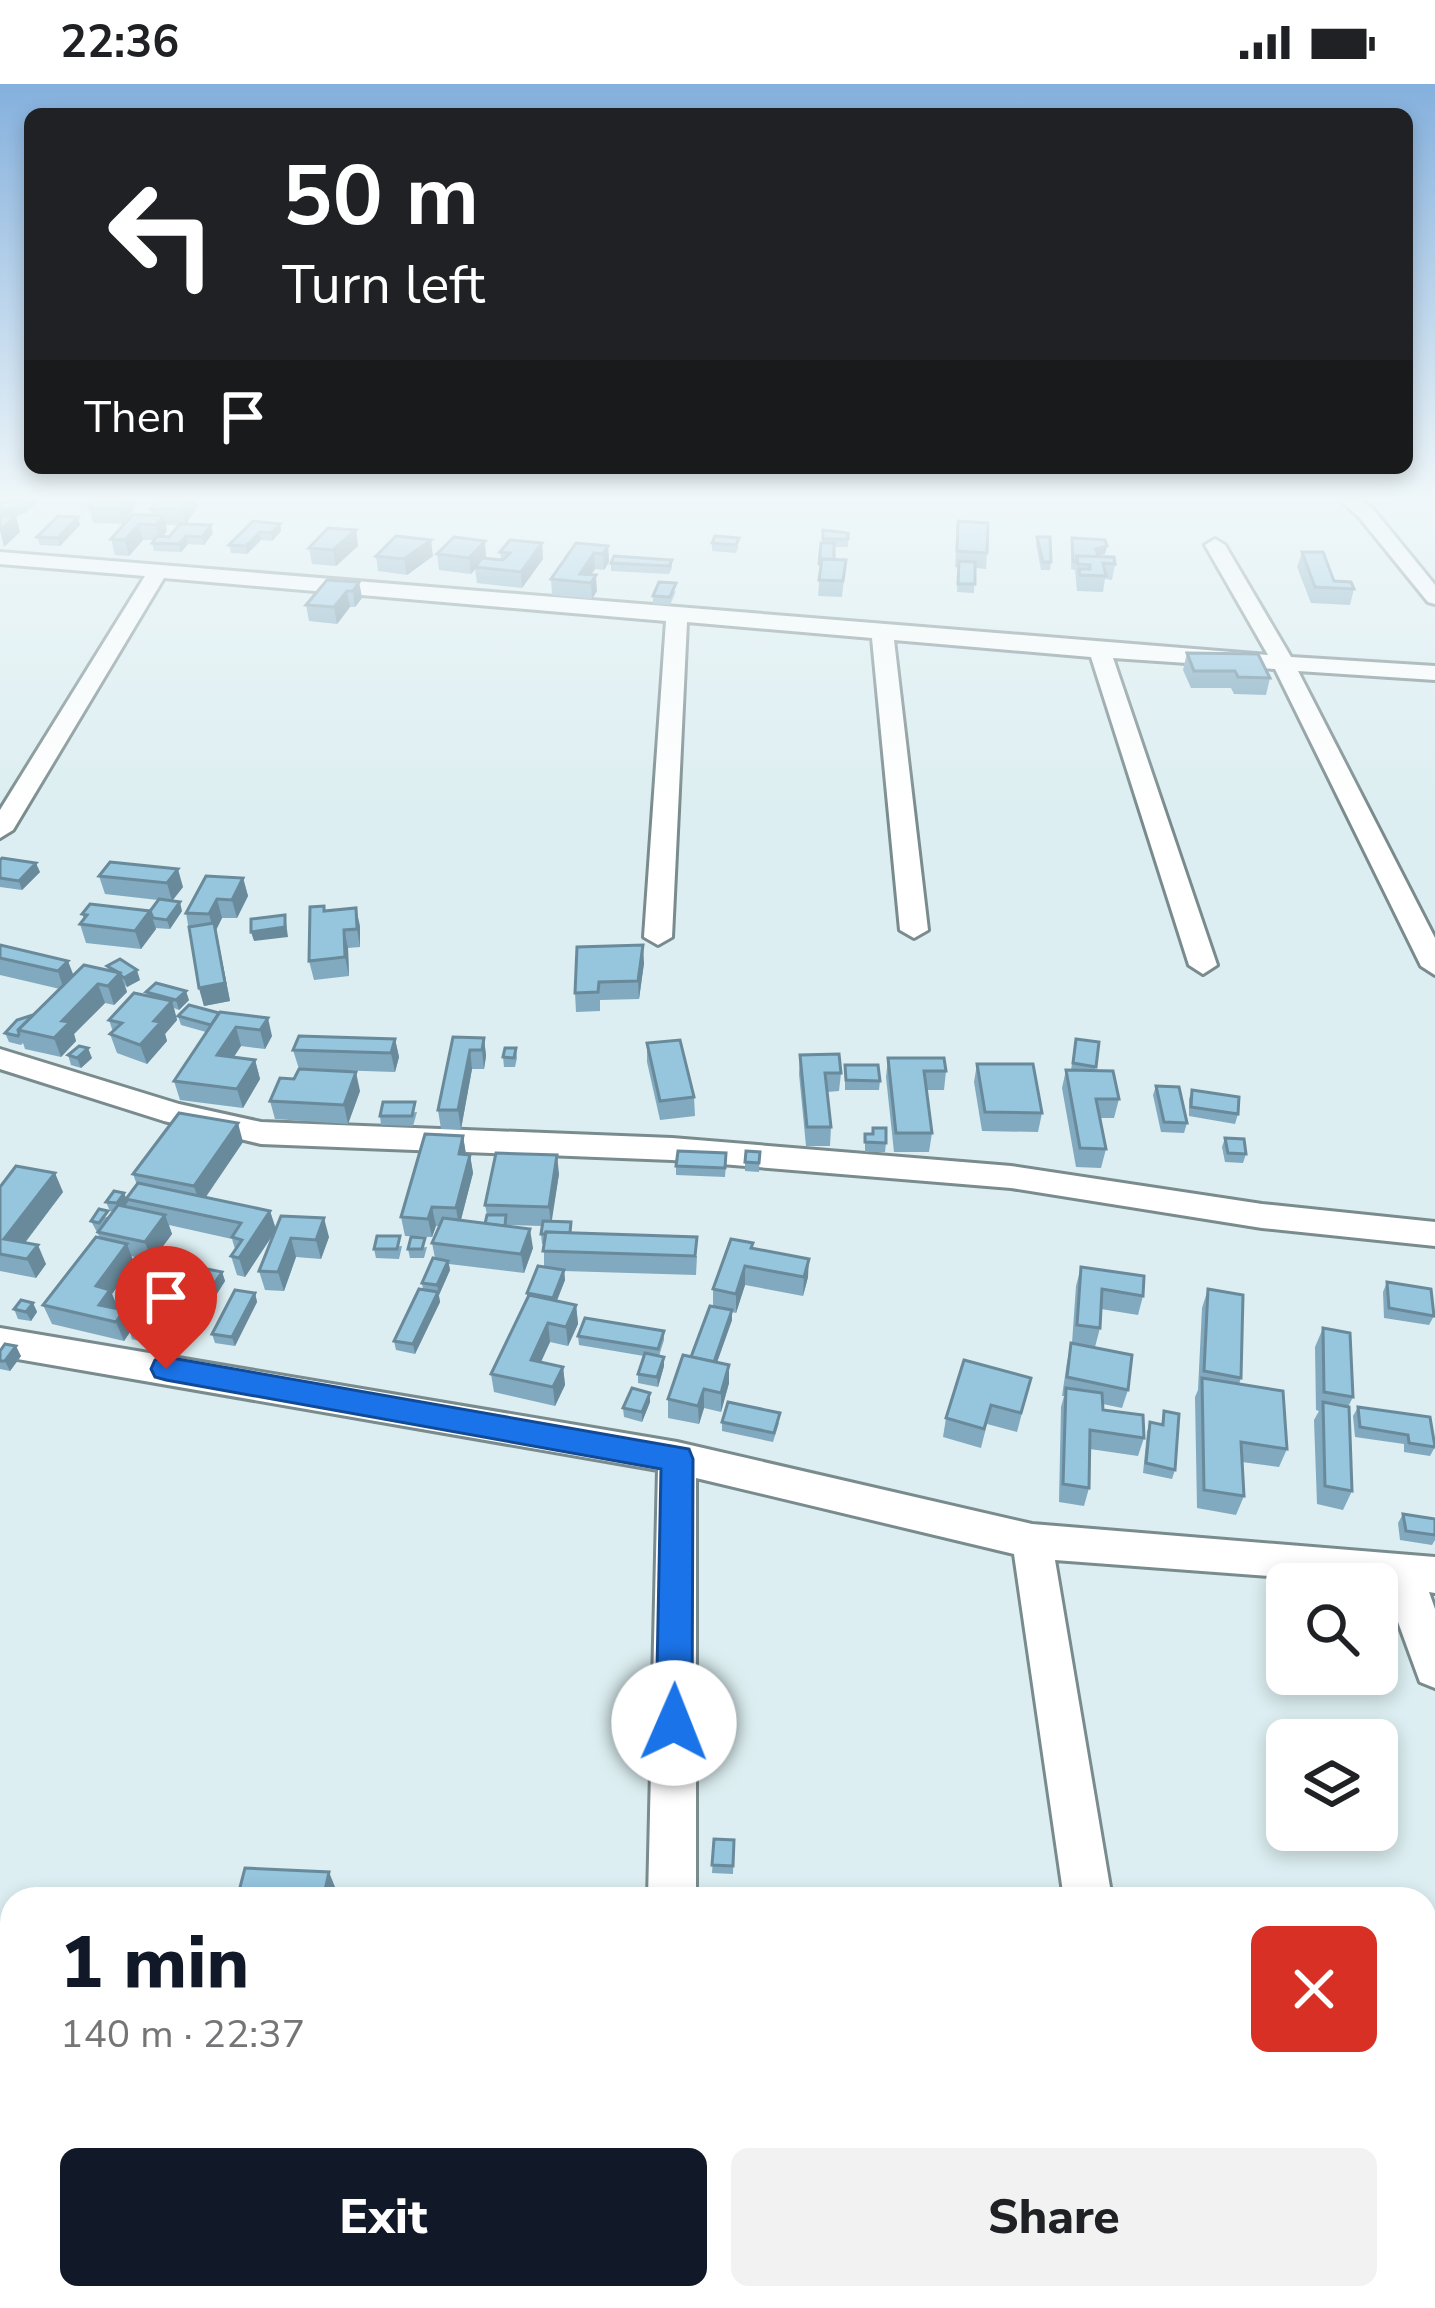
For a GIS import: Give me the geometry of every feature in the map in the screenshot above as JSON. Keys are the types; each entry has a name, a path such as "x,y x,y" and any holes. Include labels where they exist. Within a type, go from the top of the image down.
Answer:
{"street":[{"path":"0,830 139,604"},
{"path":"533,604 1100,651 1435,673"},
{"path":"1249,604 1435,966"},
{"path":"658,937 677,616"},
{"path":"882,631 914,930"},
{"path":"1100,651 1203,965"},
{"path":"0,1059 175,1114 261,1133 672,1149 1011,1177 1262,1216 1435,1234"},
{"path":"0,1342 677,1459 1033,1541 1418,1574 1435,1669"},
{"path":"672,1887 677,1459"},
{"path":"1033,1541 1086,1887"}],"building":[{"path":"1187,653 1258,654 1270,678 1238,677 1235,671 1194,671"},
{"path":"2,858 36,863 19,881 0,878"},
{"path":"110,862 178,869 167,883 99,876"},
{"path":"206,876 243,878 232,900 217,899 209,914 186,913"},
{"path":"159,899 180,902 167,920 153,918 150,911"},
{"path":"90,904 150,911 135,931 80,924"},
{"path":"324,906 324,911 356,908 357,929 344,930 345,957 309,961 310,907"},
{"path":"285,915 285,927 251,932 251,919"},
{"path":"214,923 225,983 199,988 189,927"},
{"path":"0,945 68,961 58,971 0,958"},
{"path":"643,945 638,981 599,982 598,992 575,993 577,947"},
{"path":"120,959 137,970 124,978 107,966"},
{"path":"84,965 120,973 108,986 98,984 62,1021 70,1022 54,1038 18,1030"},
{"path":"156,983 186,991 176,1000 146,992"},
{"path":"134,993 172,1001 140,1045 110,1034 122,1023 109,1020"},
{"path":"189,1005 219,1013 211,1025 178,1016"},
{"path":"220,1012 268,1018 260,1030 236,1027 217,1055 255,1060 237,1089 174,1081"},
{"path":"33,1015 18,1036 5,1033 17,1020"},
{"path":"299,1036 395,1039 391,1053 293,1050"},
{"path":"453,1037 484,1038 482,1050 470,1050 458,1110 438,1110"},
{"path":"1076,1039 1099,1042 1096,1067 1073,1063"},
{"path":"680,1040 694,1097 660,1101 647,1043"},
{"path":"79,1046 88,1048 77,1058 68,1055"},
{"path":"505,1048 516,1048 514,1058 503,1057"},
{"path":"839,1054 841,1073 825,1073 831,1127 807,1127 800,1055"},
{"path":"888,1058 944,1058 946,1071 924,1071 932,1133 896,1133"},
{"path":"977,1064 1033,1064 1042,1113 985,1112"},
{"path":"845,1065 878,1065 880,1081 846,1080"},
{"path":"299,1069 356,1072 344,1105 270,1101 280,1078 294,1079"},
{"path":"1066,1070 1113,1071 1119,1099 1096,1099 1106,1149 1080,1148"},
{"path":"1156,1086 1179,1087 1187,1123 1164,1122"},
{"path":"1192,1090 1239,1097 1238,1114 1191,1107"},
{"path":"383,1102 415,1102 412,1116 380,1116"},
{"path":"179,1113 238,1123 194,1186 133,1174"},
{"path":"873,1128 886,1128 886,1143 865,1142 865,1134 873,1134"},
{"path":"425,1134 463,1136 459,1154 470,1155 456,1208 432,1207 428,1219 401,1217"},
{"path":"1225,1138 1244,1139 1246,1154 1228,1153"},
{"path":"678,1151 726,1153 725,1168 676,1166"},
{"path":"746,1151 760,1152 759,1163 745,1162"},
{"path":"496,1153 557,1155 549,1207 485,1205"},
{"path":"16,1166 55,1173 4,1239 38,1245 27,1259 0,1254 0,1187"},
{"path":"138,1183 270,1211 239,1258 231,1256 242,1240 232,1237 241,1223 126,1199"},
{"path":"114,1191 124,1193 117,1203 106,1202"},
{"path":"118,1205 165,1215 145,1242 98,1232"},
{"path":"99,1209 108,1211 99,1223 91,1221"},
{"path":"487,1215 506,1215 505,1226 485,1224"},
{"path":"281,1216 324,1218 316,1240 291,1238 278,1272 259,1271"},
{"path":"443,1218 530,1229 521,1254 432,1243"},
{"path":"543,1221 571,1222 570,1233 541,1234"},
{"path":"546,1232 697,1237 695,1256 543,1251"},
{"path":"377,1236 400,1236 397,1249 374,1249"},
{"path":"96,1237 127,1244 96,1286 110,1290 99,1305 124,1310 116,1322 43,1305"},
{"path":"411,1237 425,1238 422,1249 408,1249"},
{"path":"731,1239 753,1243 751,1248 809,1259 804,1277 745,1266 736,1294 713,1289"},
{"path":"433,1258 448,1261 437,1285 422,1283"},
{"path":"538,1266 564,1270 553,1298 527,1293"},
{"path":"1081,1267 1144,1276 1143,1296 1102,1289 1100,1328 1077,1325"},
{"path":"207,1269 222,1272 210,1290 194,1287"},
{"path":"166,1279 188,1285 153,1329 124,1320 133,1310 117,1305 136,1282 158,1288"},
{"path":"1387,1282 1431,1289 1434,1316 1389,1308"},
{"path":"419,1289 438,1292 413,1344 394,1341"},
{"path":"1208,1289 1243,1295 1241,1378 1204,1371"},
{"path":"235,1290 255,1293 232,1337 212,1334"},
{"path":"529,1295 576,1305 566,1327 548,1323 531,1360 563,1367 553,1387 491,1374"},
{"path":"21,1300 33,1303 26,1312 14,1309"},
{"path":"710,1306 732,1310 714,1362 691,1357"},
{"path":"585,1318 664,1331 658,1349 578,1336"},
{"path":"1323,1328 1350,1333 1353,1397 1324,1392"},
{"path":"1071,1343 1132,1355 1128,1390 1067,1377"},
{"path":"5,1344 16,1346 0,1361 0,1351"},
{"path":"645,1353 664,1357 657,1377 638,1374"},
{"path":"683,1355 729,1365 721,1393 704,1389 698,1406 668,1399"},
{"path":"964,1360 1031,1378 1021,1413 991,1405 984,1429 946,1418"},
{"path":"1202,1378 1283,1391 1287,1449 1241,1442 1244,1496 1204,1490"},
{"path":"632,1388 650,1393 642,1412 623,1408"},
{"path":"1066,1388 1102,1393 1103,1410 1143,1415 1144,1438 1090,1430 1089,1488 1063,1484"},
{"path":"728,1402 780,1413 774,1433 722,1422"},
{"path":"1323,1402 1349,1407 1352,1491 1325,1486"},
{"path":"1358,1407 1430,1417 1435,1447 1409,1443 1408,1435 1360,1427"},
{"path":"1164,1411 1179,1414 1175,1470 1146,1463 1150,1422 1163,1425"},
{"path":"1403,1514 1435,1519 1435,1535 1406,1531"},
{"path":"714,1839 734,1840 733,1866 712,1865"},
{"path":"245,1868 329,1872 326,1887 240,1887"}],"route":[{"path":"166,1369 677,1459 674,1723"}]}
